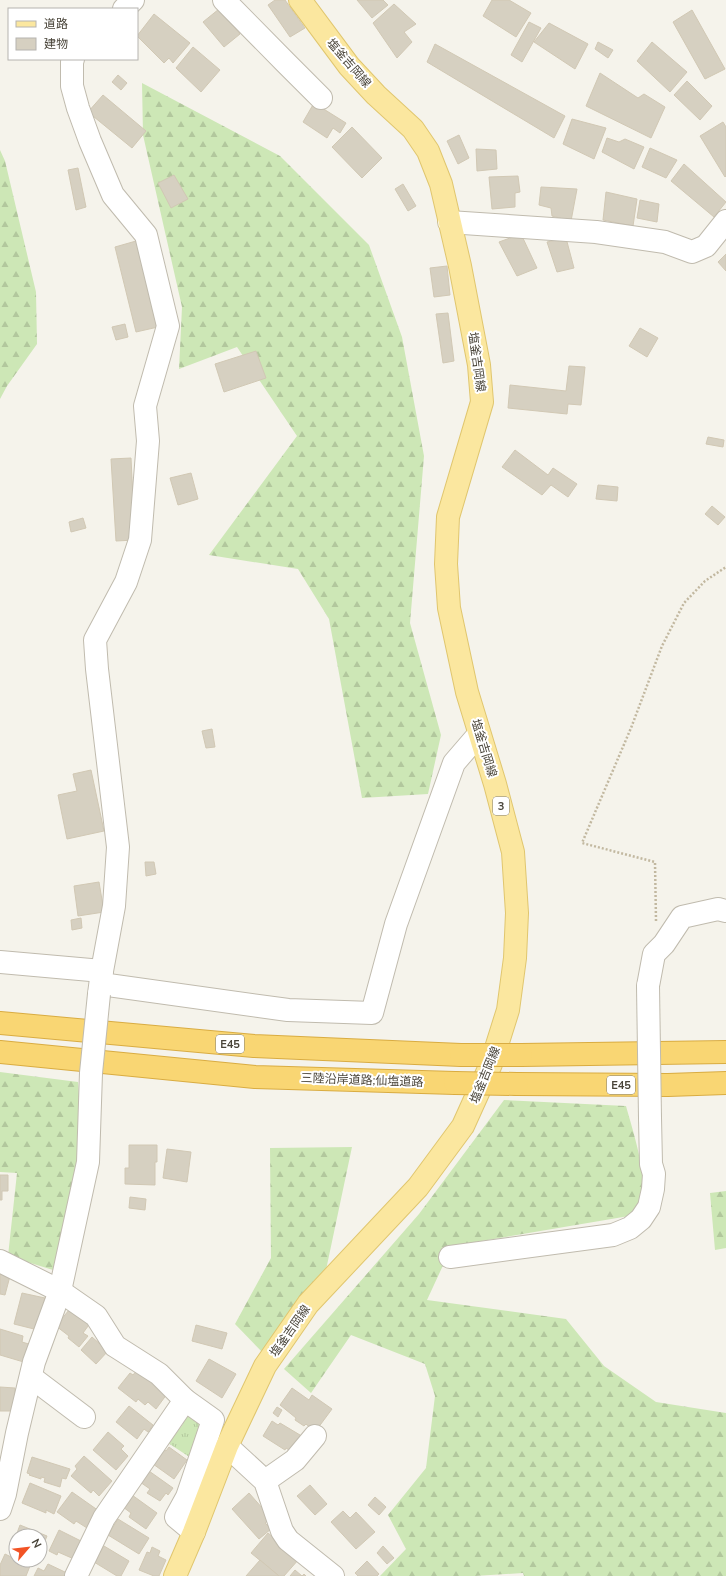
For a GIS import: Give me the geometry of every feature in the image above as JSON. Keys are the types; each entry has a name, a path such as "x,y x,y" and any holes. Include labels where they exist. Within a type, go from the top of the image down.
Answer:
{"highway":[{"name":"E45","path":"0,1023 254,1046 461,1055 726,1052"},
{"name":"三陸沿岸道路;仙塩道路","path":"0,1052 255,1077 517,1084 668,1085 726,1083"}],"main road":[{"name":"塩釜吉岡線","path":"175,1576 194,1532 227,1446 265,1366 308,1304 418,1187 463,1126 491,1064 508,1010 515,958 517,913 513,852 495,784 467,692 449,608 446,564 448,517 482,402 479,365 441,184 428,151 414,129 376,95 349,66 300,0"}],"street":[{"path":"125,8 133,0"},
{"path":"224,0 284,62 322,98"},
{"path":"1,1503 9,1432 31,1377 34,1362 60,1291 88,1162 91,1074 101,983 114,906 118,847 97,669 95,640 126,582 140,540 148,441 145,406 168,326 146,235 113,195 78,108 72,86 73,60"},
{"path":"449,222 596,232 665,242 692,252 706,246 726,221"},
{"path":"0,962 101,983 288,1010 372,1013 396,924 454,762 479,734"},
{"path":"450,1257 613,1235 630,1228 641,1219 649,1207 653,1189 650,1118 648,986 654,954 664,944 682,917 718,909 726,911"},
{"path":"0,1261 60,1291 96,1316 115,1346 159,1374 185,1400 213,1420 187,1497 176,1517 194,1532"},
{"path":"31,1377 84,1417"},
{"path":"76,1576 104,1518 185,1400"},
{"path":"265,1481 295,1460 315,1436"},
{"path":"227,1446 265,1481 282,1531 288,1540 333,1576"}],"path":[{"path":"664,944 656,921 655,862 582,843 631,728 662,646 684,603 705,581 726,567"}],"green space":[{"path":"142,83 280,156 369,245 402,337 424,456 410,623 441,735 428,794 362,798 329,619 298,569 209,555 297,436 237,347 179,369 182,307 143,135"},
{"path":"0,150 5,161 36,292 37,344 7,386 0,399"},
{"path":"0,1072 78,1082 84,1156 53,1270 8,1256 17,1173 0,1172"},
{"path":"504,1100 626,1106 641,1165 643,1178 642,1198 629,1216 452,1246 427,1300 566,1319 604,1366 656,1402 726,1413 726,1576 524,1576 523,1573 475,1576 380,1576 406,1549 388,1515 426,1468 435,1396 425,1364 351,1335 311,1393 284,1369 419,1214"},
{"path":"352,1147 326,1270 300,1296 263,1353 235,1324 271,1258 270,1148"},
{"path":"726,1191 726,1248 715,1250 710,1193"},
{"path":"191,1413 204,1428 191,1458 165,1441 172,1430 177,1432 183,1424 178,1420"}],"building":[{"path":"275,0 285,0 305,28 290,37 268,5"},
{"path":"357,0 383,0 388,5 372,18"},
{"path":"492,0 509,0 531,13 516,37 483,16"},
{"path":"394,4 416,24 404,32 412,42 397,58 373,23"},
{"path":"219,9 240,34 224,47 203,22"},
{"path":"692,10 725,69 705,79 673,22"},
{"path":"154,14 190,43 173,63 169,58 164,63 138,37 138,35"},
{"path":"529,22 541,28 522,62 511,55"},
{"path":"549,23 588,44 575,69 534,42"},
{"path":"598,42 613,50 608,58 595,49"},
{"path":"652,42 687,72 670,92 637,61"},
{"path":"435,44 565,116 554,138 427,62"},
{"path":"193,47 220,70 201,92 176,68"},
{"path":"600,73 638,98 644,94 665,107 651,138 586,106"},
{"path":"118,75 127,83 121,90 112,82"},
{"path":"687,81 712,106 700,120 674,95"},
{"path":"103,95 146,131 132,148 88,112"},
{"path":"314,103 346,123 340,133 333,128 327,138 303,122"},
{"path":"572,119 606,128 594,159 563,144"},
{"path":"723,122 726,127 725,177 700,136"},
{"path":"352,127 382,158 362,178 332,147"},
{"path":"459,135 469,158 458,164 447,141"},
{"path":"607,138 619,142 625,139 644,147 634,169 602,152"},
{"path":"650,148 677,160 666,178 642,167"},
{"path":"476,149 496,150 497,169 477,171"},
{"path":"684,164 726,202 714,217 671,181"},
{"path":"78,168 86,207 76,210 68,170"},
{"path":"174,175 188,199 171,208 158,183"},
{"path":"518,176 520,192 515,193 515,207 492,209 489,177"},
{"path":"403,184 416,206 408,211 395,189"},
{"path":"541,187 577,189 571,221 552,216 551,208 539,205"},
{"path":"606,192 637,199 633,226 603,220"},
{"path":"640,200 659,204 657,222 637,218"},
{"path":"521,234 537,268 517,276 499,242"},
{"path":"566,238 574,268 557,272 547,242"},
{"path":"136,241 158,327 136,332 115,247"},
{"path":"726,254 726,271 718,262"},
{"path":"447,266 450,295 434,297 430,268"},
{"path":"448,313 454,361 443,363 436,314"},
{"path":"125,324 128,337 116,340 112,327"},
{"path":"640,328 658,338 647,357 629,346"},
{"path":"256,351 266,378 224,392 215,364"},
{"path":"569,366 585,367 581,405 568,404 567,414 508,408 510,385 566,391"},
{"path":"708,437 724,440 723,447 706,444"},
{"path":"515,450 548,475 553,468 577,484 568,497 551,485 542,495 502,467"},
{"path":"131,458 135,540 116,541 111,459"},
{"path":"191,473 198,499 178,505 170,478"},
{"path":"598,485 618,487 617,501 596,499"},
{"path":"712,506 725,517 718,525 705,514"},
{"path":"83,518 86,528 71,532 69,522"},
{"path":"212,729 215,747 206,748 202,731"},
{"path":"91,770 104,831 67,839 58,795 77,791 73,774"},
{"path":"145,862 154,862 156,874 146,876"},
{"path":"99,882 104,912 78,916 74,886"},
{"path":"81,918 82,928 72,930 71,920"},
{"path":"129,1145 157,1145 155,1185 125,1184 125,1168 129,1168"},
{"path":"167,1149 191,1152 187,1182 163,1178"},
{"path":"0,1175 8,1175 8,1191 2,1191 2,1200 0,1200"},
{"path":"130,1197 146,1199 145,1210 129,1208"},
{"path":"0,1273 10,1276 5,1295 0,1294"},
{"path":"22,1293 45,1298 38,1330 14,1324"},
{"path":"69,1310 76,1316 78,1314 91,1322 83,1333 88,1336 79,1347 68,1338 69,1336 56,1326"},
{"path":"196,1325 227,1333 222,1349 192,1341"},
{"path":"0,1329 23,1336 22,1342 32,1345 27,1363 0,1355"},
{"path":"92,1337 108,1351 96,1364 81,1350"},
{"path":"209,1359 236,1374 222,1398 196,1381"},
{"path":"137,1370 167,1394 156,1409 148,1402 145,1405 138,1399 136,1402 118,1388 130,1373 133,1375"},
{"path":"0,1387 15,1388 15,1411 0,1411"},
{"path":"292,1388 309,1400 312,1395 332,1409 315,1432 306,1424 304,1426 295,1420 296,1418 280,1405"},
{"path":"129,1406 153,1425 148,1432 144,1429 137,1439 116,1422"},
{"path":"277,1407 282,1410 278,1417 273,1413"},
{"path":"272,1421 278,1425 280,1423 305,1438 295,1454 286,1448 285,1450 263,1436"},
{"path":"108,1432 124,1446 121,1449 128,1456 116,1470 93,1450"},
{"path":"169,1447 187,1460 174,1479 153,1464 163,1449 166,1451"},
{"path":"84,1456 112,1481 99,1496 93,1490 91,1493 71,1476 77,1469 75,1466"},
{"path":"32,1457 70,1469 66,1479 62,1478 60,1487 44,1482 45,1478 41,1477 41,1479 27,1473"},
{"path":"149,1471 173,1488 168,1495 166,1493 160,1501 147,1493 150,1489 140,1482"},
{"path":"30,1483 61,1496 54,1514 46,1510 46,1513 22,1503"},
{"path":"310,1485 327,1504 315,1515 297,1496"},
{"path":"72,1492 99,1511 87,1528 76,1521 74,1524 57,1512"},
{"path":"249,1493 271,1518 265,1523 271,1529 259,1539 232,1509"},
{"path":"132,1495 157,1513 146,1529 129,1517 131,1513 123,1507"},
{"path":"375,1497 386,1507 379,1515 368,1505"},
{"path":"343,1511 350,1518 356,1512 375,1532 356,1549 331,1522"},
{"path":"118,1519 149,1538 139,1554 108,1535"},
{"path":"20,1525 27,1528 19,1528"},
{"path":"59,1530 83,1542 74,1559 58,1552 57,1555 49,1551"},
{"path":"268,1533 299,1559 284,1576 279,1576 251,1553"},
{"path":"104,1546 129,1561 121,1576 117,1576 94,1562"},
{"path":"383,1546 394,1558 387,1564 377,1553"},
{"path":"152,1547 160,1551 158,1556 166,1560 159,1576 154,1576 139,1570 147,1552 150,1553"},
{"path":"5,1554 8,1555 8,1568 29,1568 26,1576 0,1576 0,1565"},
{"path":"260,1560 279,1576 246,1576"},
{"path":"367,1561 379,1574 377,1576 358,1576 355,1573"},
{"path":"48,1564 67,1573 65,1576 34,1576 38,1568 44,1571 46,1568 48,1568"},
{"path":"295,1570 302,1576 290,1576"}]}
